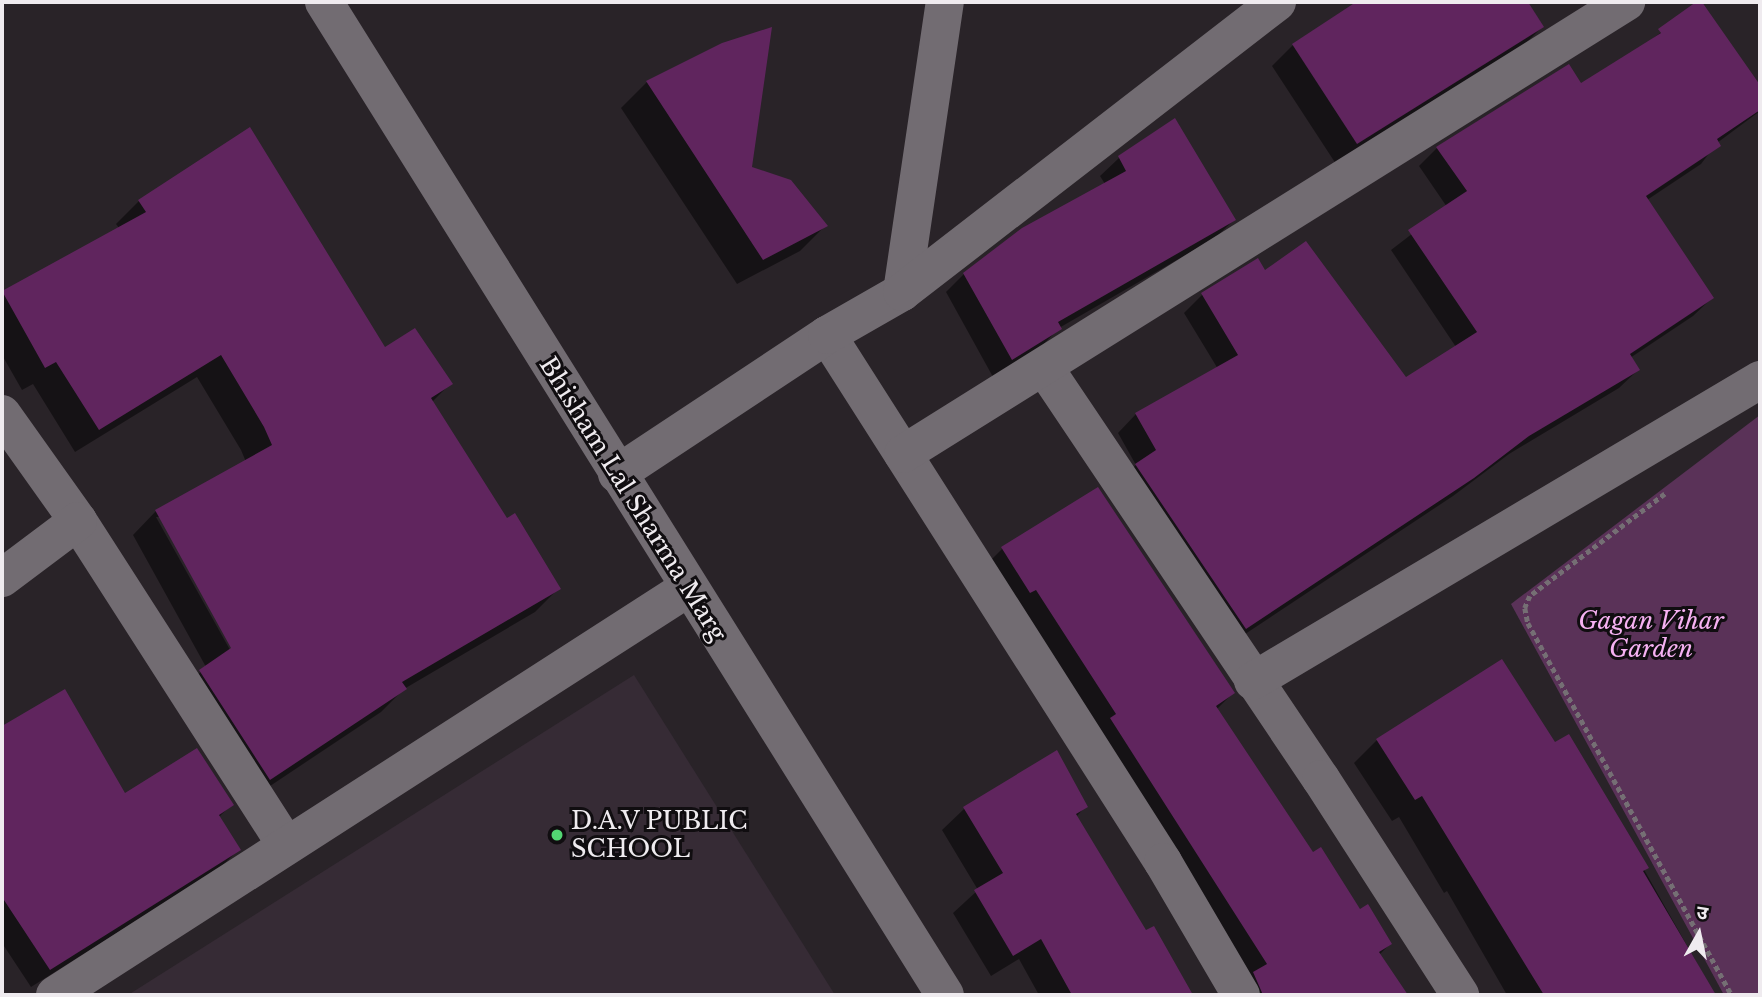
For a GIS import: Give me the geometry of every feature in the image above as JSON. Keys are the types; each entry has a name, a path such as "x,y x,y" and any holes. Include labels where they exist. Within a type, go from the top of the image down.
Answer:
{"street":[{"name":"Bhisham Lal Sharma Marg","path":"324,2 945,995"},
{"path":"902,292 945,2"},
{"path":"617,474 827,335 902,292 1277,2"},
{"path":"904,454 1626,2"},
{"path":"827,335 1163,862 1241,995"},
{"path":"1044,368 1460,995"},
{"path":"1253,681 1760,380"},
{"path":"2,414 78,521 285,844"},
{"path":"2,578 78,521"},
{"path":"55,995 285,844 688,588"}],"path":[{"path":"1671,490 1530,596 1525,608 1528,623 1732,995"}],"shaded area":[{"name":"D.A.V PUBLIC SCHOOL","path":"634,675 835,995 128,995"}],"green space":[{"name":"Gagan Vihar Garden","path":"1760,415 1760,995 1724,995 1511,604"}],"building":[{"path":"1356,2 1528,2 1544,27 1357,144 1292,44"},
{"path":"1696,2 1702,2 1760,85 1760,110 1717,139 1721,146 1646,196 1714,298 1630,354 1640,370 1529,436 1474,478 1246,629 1135,464 1156,450 1135,413 1238,355 1201,293 1258,258 1265,270 1306,241 1406,377 1477,332 1408,230 1467,191 1436,147 1569,64 1581,83 1661,33 1658,29"},
{"path":"772,27 752,167 791,180 828,226 763,260 646,81 722,43"},
{"path":"1175,118 1236,220 1058,322 1062,329 1012,360 963,273 1022,228 1126,171 1118,156"},
{"path":"250,127 385,347 415,328 453,384 431,398 507,518 515,513 561,589 402,682 407,689 270,780 199,670 231,648 155,510 272,445 264,427 221,355 99,430 56,362 45,368 2,291 146,212 138,200"},
{"path":"1098,487 1235,693 1216,706 1313,852 1321,847 1360,909 1368,904 1392,944 1379,952 1408,995 1263,995 1253,972 1267,964 1110,718 1116,714 1036,590 1030,593 1001,547"},
{"path":"1502,659 1555,742 1569,734 1649,868 1643,871 1716,995 1544,995 1422,796 1415,800 1376,739"},
{"path":"65,689 125,793 197,748 234,805 219,815 241,850 50,970 2,897 2,726"},
{"path":"1057,750 1088,807 1076,814 1146,930 1154,926 1193,995 1072,995 1041,939 1013,956 974,890 1003,873 963,807"}],"place":[{"name":"D.A.V PUBLIC SCHOOL","path":"557,835"}]}
